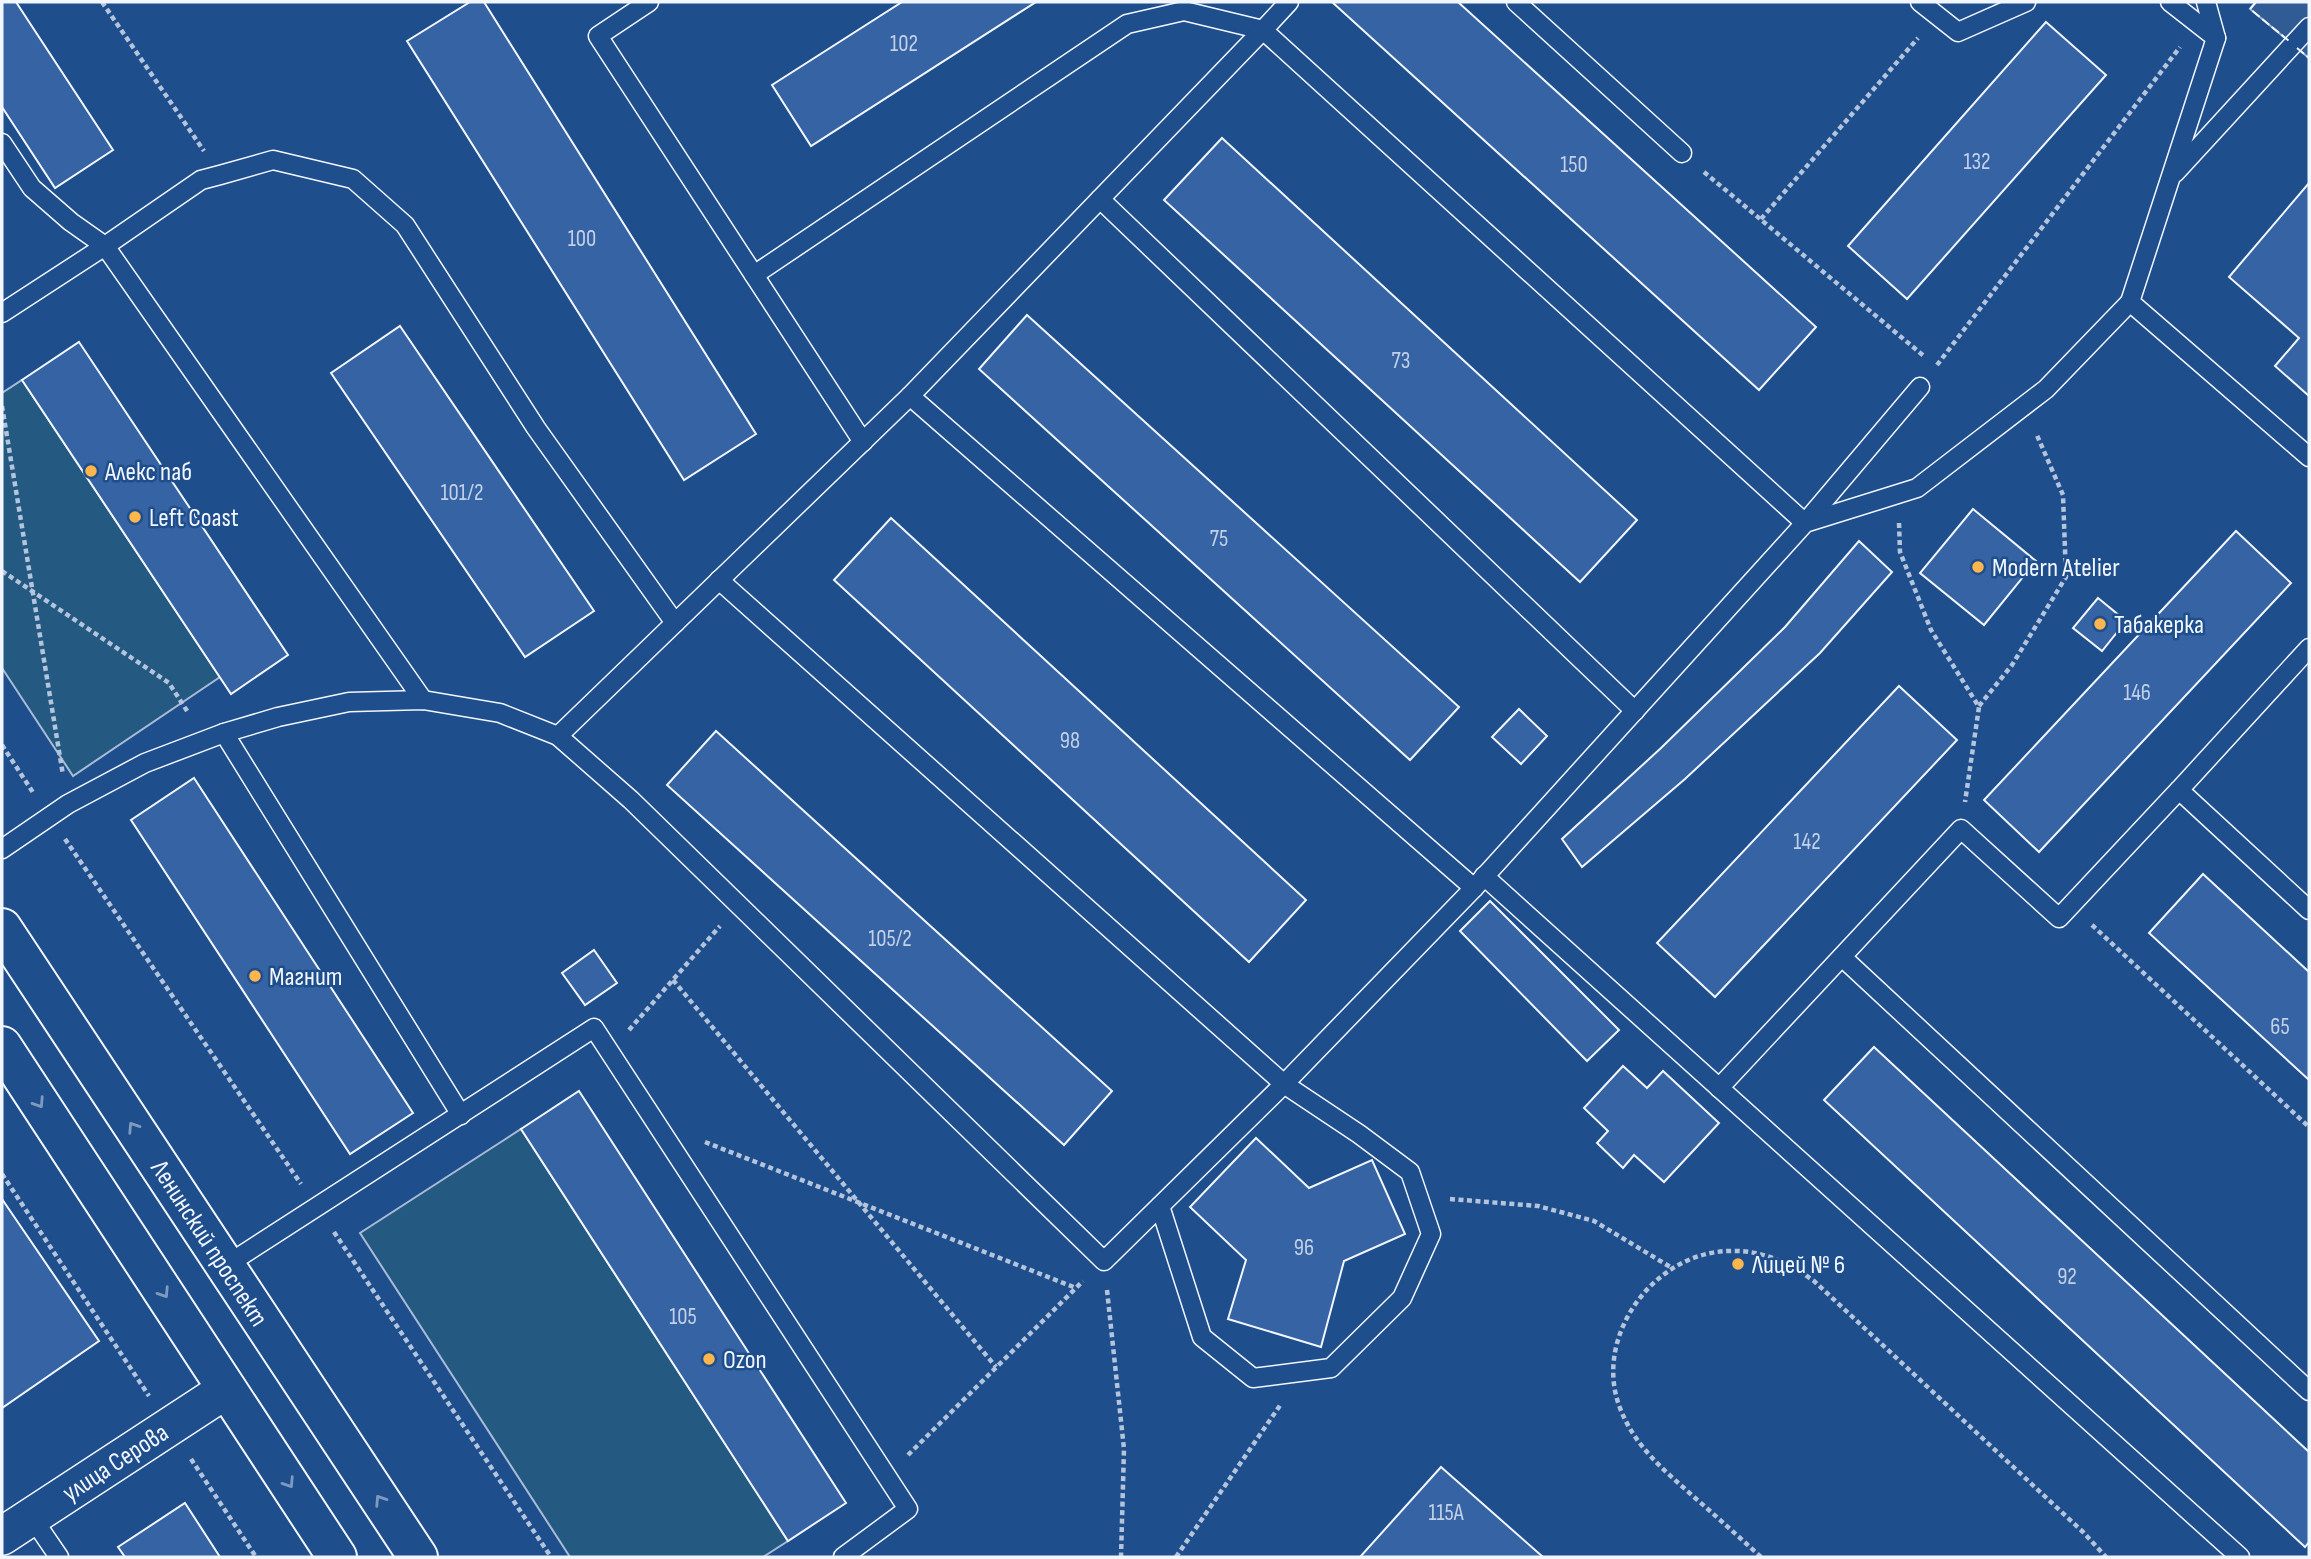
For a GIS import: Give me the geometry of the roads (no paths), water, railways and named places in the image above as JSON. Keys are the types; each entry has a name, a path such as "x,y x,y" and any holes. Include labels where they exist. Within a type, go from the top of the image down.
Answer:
{"main road":[{"name":"Ленинский проспект","path":"2,928 418,1557"},
{"path":"2,1046 337,1557"}],"street":[{"name":"улица Серова","path":"17,1526 227,1389"}],"lane":[{"path":"649,2 598,36 863,442"},
{"path":"558,736 910,396 1289,2"},
{"path":"1516,2 1682,153"},
{"path":"1920,2 1958,32 2026,2"},
{"path":"2170,2 2216,38"},
{"path":"1805,523 1917,488 2046,389 2130,302 2216,38 2206,2"},
{"path":"754,275 1127,24 1184,11 1263,30 1805,523"},
{"path":"2170,178 2309,27"},
{"path":"2,143 32,188 71,222 105,246 423,699"},
{"path":"2,313 201,180 273,160 353,180 405,225 536,428 675,623"},
{"path":"1100,199 1635,711"},
{"path":"2130,302 2309,457"},
{"path":"2,849 68,804 145,763 205,738 278,717 349,702 423,699 500,713 558,736 631,800 1104,1261 1284,1084 1479,882 1805,523 1920,387"},
{"path":"910,396 1719,1088 2240,1557"},
{"path":"719,580 1284,1084 1410,1172 1431,1234 1402,1298 1331,1368 1253,1378 1202,1337 1160,1206"},
{"path":"1719,1088 1961,829 2059,918 2309,648"},
{"path":"224,733 461,1115"},
{"path":"2179,790 2309,909"},
{"path":"1842,957 2309,1391"},
{"path":"225,1266 594,1028 908,1509 843,1557"},
{"path":"17,1526 59,1557"}],"place":[{"name":"Алекс паб","path":"91,471"},
{"name":"Left Coast","path":"135,517"},
{"name":"Modern Atelier","path":"1978,567"},
{"name":"Табакерка","path":"2100,624"},
{"name":"Магнит","path":"255,976"},
{"name":"Лицей № 6","path":"1738,1264"},
{"name":"Ozon","path":"709,1359"}]}
